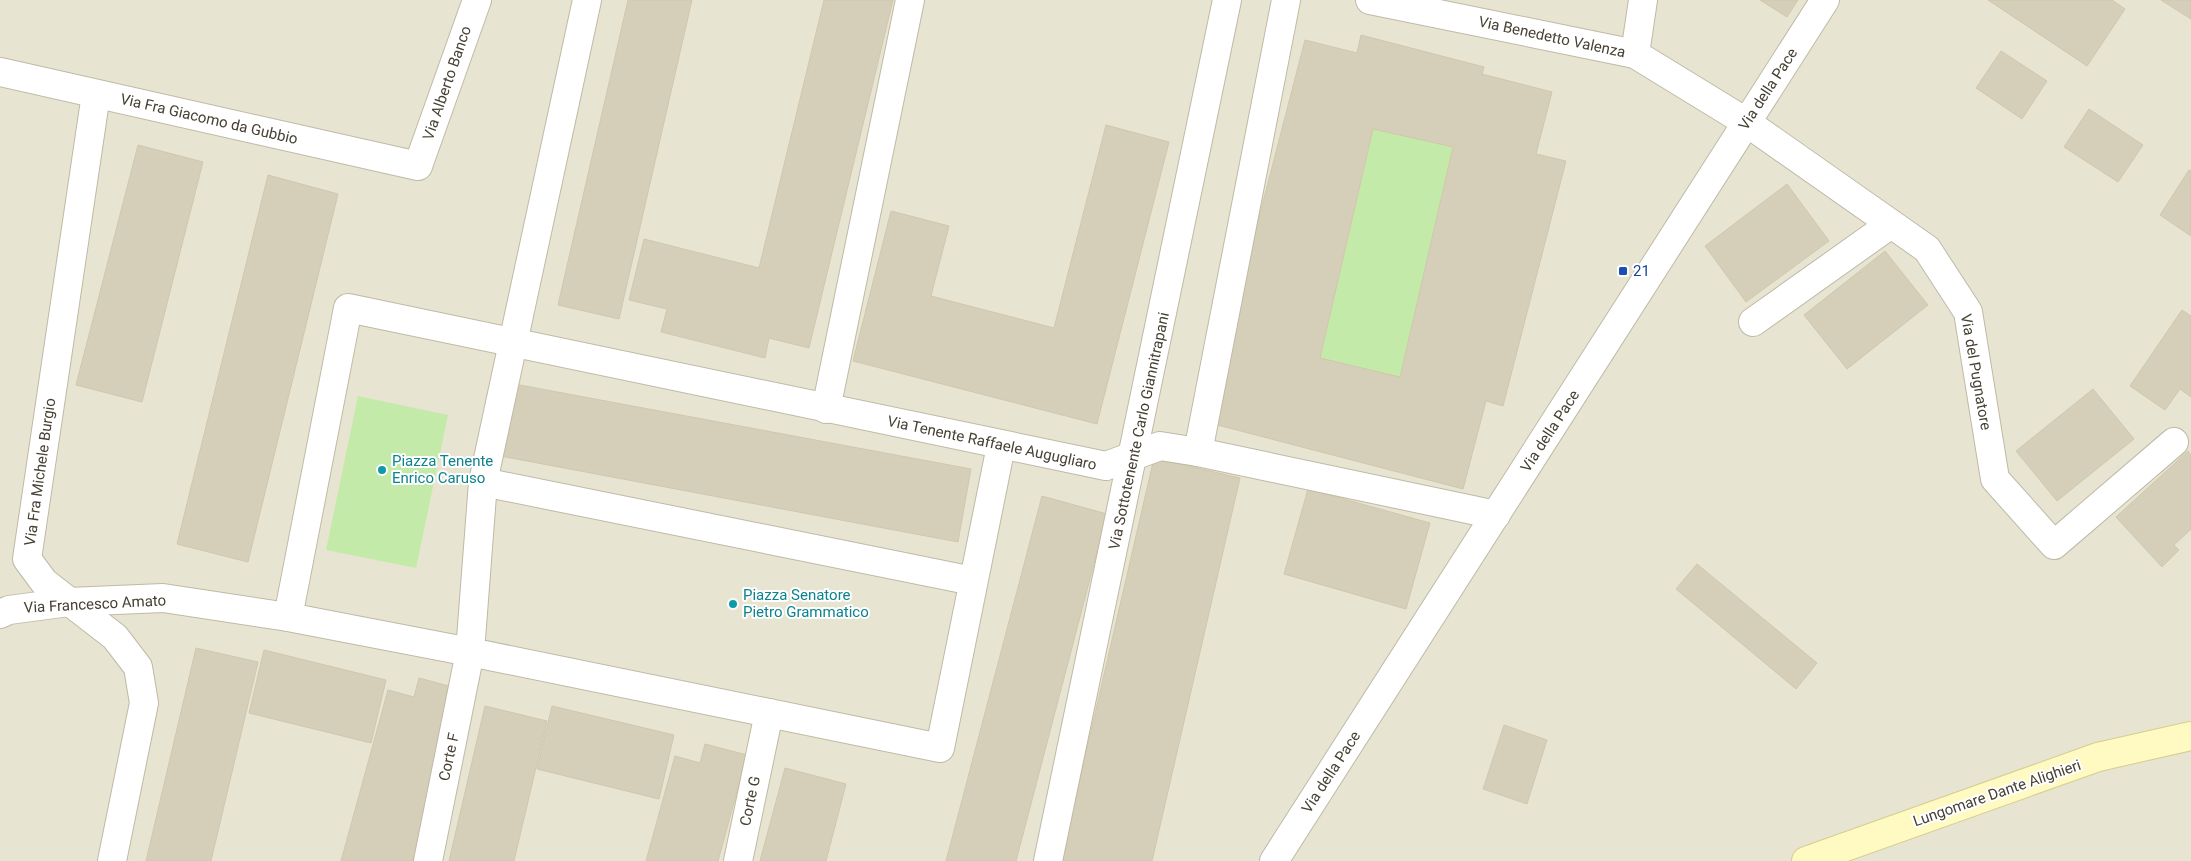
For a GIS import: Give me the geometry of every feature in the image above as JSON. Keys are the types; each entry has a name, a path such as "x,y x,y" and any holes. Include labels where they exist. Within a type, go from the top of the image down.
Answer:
{"main road":[{"name":"Lungomare Dante Alighieri","path":"1806,861 2098,757 2191,736"}],"street":[{"name":"Via Alberto Banco","path":"418,166 477,0"},
{"name":"Corte F","path":"428,861 470,652 483,482 587,0"},
{"path":"826,409 910,0"},
{"name":"Via Sottotenente Carlo Giannitrapani","path":"1048,861 1134,456 1227,0"},
{"path":"1198,452 1286,0"},
{"name":"Via Benedetto Valenza","path":"1370,0 1635,54 1746,122"},
{"path":"1635,54 1643,0"},
{"name":"Via della Pace","path":"1274,861 1825,0"},
{"name":"Via Fra Giacomo da Gubbio","path":"0,72 418,166"},
{"name":"Via Fra Michele Burgio","path":"96,94 27,559 44,582 115,637 138,667 144,703 112,861"},
{"name":"Via del Pugnatore","path":"1746,122 1927,249 1968,312 1995,479 2054,545 2174,442"},
{"path":"1754,322 1891,224"},
{"name":"Via Tenente Raffaele Augugliaro","path":"288,617 348,308 1001,446 1106,466 1160,446 1198,452 1496,515"},
{"path":"483,482 973,581 1001,446"},
{"name":"Via Francesco Amato","path":"0,614 9,610 69,602 163,598 288,617 470,652 940,748 973,581"},
{"name":"Corte G","path":"738,861 769,713"}],"shaded area":[{"path":"0,0 2191,0 2191,861 0,861"}],"green space":[{"path":"1373,129 1453,147 1400,377 1320,358"},
{"path":"358,396 448,415 416,568 326,550"}],"building":[{"path":"628,0 692,0 619,319 558,305"},
{"path":"824,0 893,0 809,348 769,338 765,358 661,332 667,309 629,300 644,239 759,268"},
{"path":"1760,0 1798,0 1787,17"},
{"path":"1988,0 2112,0 2125,9 2087,66"},
{"path":"2161,0 2191,0 2191,19"},
{"path":"1361,35 1484,67 1482,74 1552,92 1536,154 1566,161 1503,406 1486,401 1463,489 1206,422 1305,40 1357,53","holes":["1373,129 1453,147 1400,377 1320,358"]},
{"path":"2001,51 2047,81 2022,119 1976,88"},
{"path":"2089,109 2143,145 2118,182 2064,147"},
{"path":"1106,125 1169,142 1097,424 853,361 891,211 949,226 931,296 1054,328"},
{"path":"138,145 203,162 142,402 76,385"},
{"path":"2189,170 2191,171 2191,236 2160,215"},
{"path":"268,175 338,194 248,562 177,544"},
{"path":"1787,184 1829,241 1746,302 1705,246"},
{"path":"1885,251 1928,305 1847,369 1804,315"},
{"path":"2182,310 2191,316 2191,397 2180,389 2165,410 2130,386"},
{"path":"509,383 971,469 958,542 495,455"},
{"path":"2093,389 2134,439 2057,501 2016,451"},
{"path":"2188,451 2191,455 2191,529 2174,545 2179,550 2162,567 2116,517"},
{"path":"1154,458 1240,478 1152,861 1061,861"},
{"path":"1308,489 1430,523 1406,609 1284,574"},
{"path":"1042,496 1107,514 1016,861 946,861"},
{"path":"1697,564 1817,663 1796,689 1676,589"},
{"path":"196,648 258,662 211,861 146,861"},
{"path":"264,650 386,680 371,743 249,713"},
{"path":"419,678 460,689 413,861 341,861 388,690 414,697"},
{"path":"485,706 547,721 514,861 449,861"},
{"path":"552,706 674,735 659,799 537,769"},
{"path":"1504,725 1547,740 1527,804 1483,789"},
{"path":"705,744 747,755 718,861 646,861 675,756 700,763"},
{"path":"785,768 846,784 826,861 760,861"}],"place":[{"name":"21","path":"1623,271"},
{"name":"Piazza Tenente Enrico Caruso","path":"382,470"},
{"name":"Piazza Senatore Pietro Grammatico","path":"733,604"}]}
